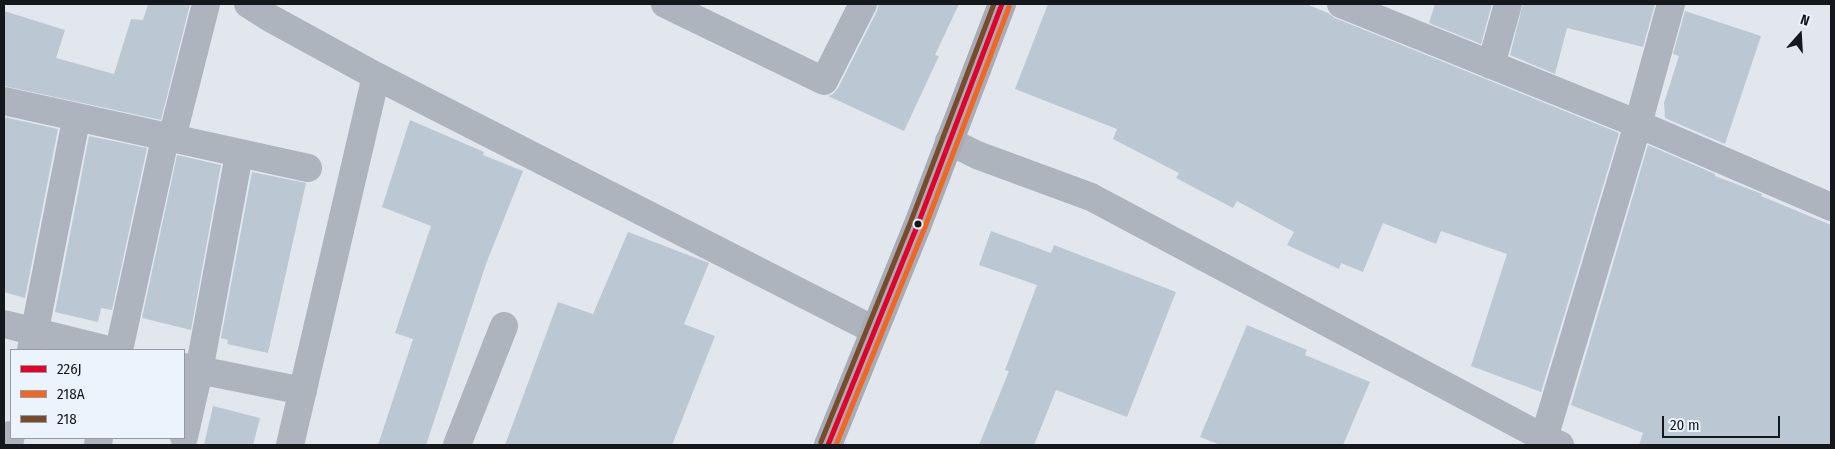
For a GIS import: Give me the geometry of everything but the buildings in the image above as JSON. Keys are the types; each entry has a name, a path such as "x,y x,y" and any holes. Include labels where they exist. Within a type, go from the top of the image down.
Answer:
{"main road":[{"path":"828,445 918,224 1002,4"}],"street":[{"path":"119,349 168,143 206,4"},
{"path":"665,4 824,81 863,4"},
{"path":"1341,4 1638,124 1831,207"},
{"path":"1491,65 1508,4"},
{"path":"949,141 977,155 1092,197 1552,442 1671,4"},
{"path":"266,9 376,76 874,330"},
{"path":"290,445 376,76"},
{"path":"4,101 168,143 308,168"},
{"path":"33,342 74,125"},
{"path":"185,428 192,369 238,160"},
{"path":"4,324 33,342 100,349"},
{"path":"457,445 504,326"},
{"path":"192,369 303,391"}],"transit line":[{"name":"218","path":"821,442 911,221 994,4"},
{"name":"226J","path":"828,445 918,224 1002,4"},
{"name":"218A","path":"836,445 925,227 1009,7"}]}
